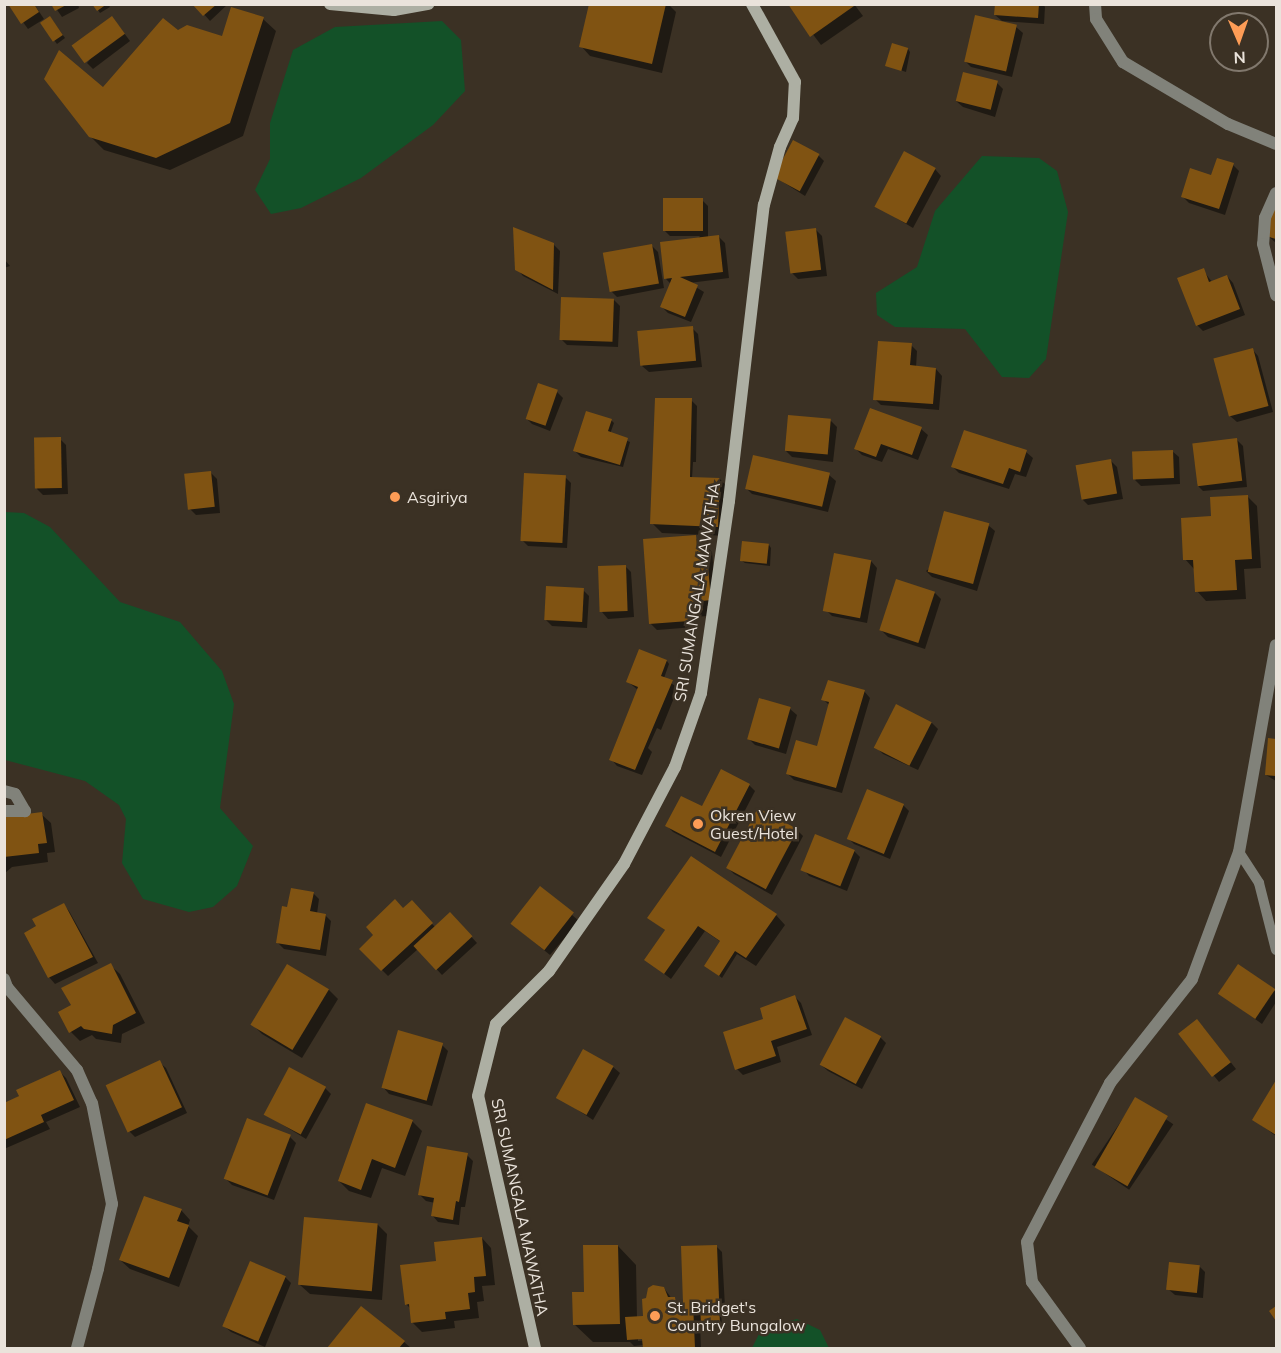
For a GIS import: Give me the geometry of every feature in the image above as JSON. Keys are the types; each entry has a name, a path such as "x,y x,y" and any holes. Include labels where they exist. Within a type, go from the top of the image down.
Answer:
{"street":[{"path":"330,4 394,10 428,4"},
{"name":"SRI SUMANGALA MAWATHA","path":"535,1348 478,1096 496,1024 549,971 624,864 675,767 701,693 729,501 764,205 780,147 793,118 795,91 795,82 785,59 752,4"},
{"path":"1095,4 1096,20 1123,62 1228,124 1276,144"},
{"path":"1276,193 1265,218 1263,244 1276,295"},
{"path":"1080,1348 1032,1282 1027,1242 1110,1083 1192,979 1239,852 1276,645"},
{"path":"4,803 10,792 25,812 4,811"},
{"path":"4,979 7,987 77,1070 92,1103 111,1204 98,1269 77,1348"}],"lane":[{"path":"1239,852 1259,883 1276,950"}],"green space":[{"path":"442,21 461,40 465,91 433,125 361,178 301,208 271,214 255,190 270,159 270,123 293,50 335,27"},
{"path":"982,156 1039,158 1057,171 1068,212 1046,359 1029,378 1002,377 965,329 895,327 877,315 876,293 917,267 935,211"},
{"path":"5,512 24,513 50,527 120,602 180,622 222,671 234,704 220,808 253,846 237,886 213,907 189,912 143,899 122,863 126,819 119,805 85,781 5,760"},
{"path":"797,1319 820,1330 829,1348 752,1348 762,1328"}],"building":[{"path":"8,4 34,4 39,12 21,24"},
{"path":"51,4 68,4 55,11"},
{"path":"92,4 107,4 97,11"},
{"path":"192,4 217,4 203,16"},
{"path":"589,4 666,4 652,64 579,47"},
{"path":"788,4 853,4 854,6 810,37"},
{"path":"995,4 1039,4 1038,18 994,15"},
{"path":"231,7 264,17 230,123 156,158 89,137 44,79 59,50 103,87 163,18 178,30 187,25 222,36"},
{"path":"975,15 1017,25 1006,71 964,62"},
{"path":"50,16 63,35 53,42 40,23"},
{"path":"112,16 125,34 84,63 72,45"},
{"path":"892,43 908,48 901,71 885,66"},
{"path":"963,72 998,81 991,110 956,101"},
{"path":"793,140 819,154 800,191 773,177"},
{"path":"904,151 936,168 906,224 874,207"},
{"path":"1217,158 1234,163 1219,209 1181,197 1190,168 1211,175"},
{"path":"663,198 703,198 703,231 663,231"},
{"path":"1276,200 1276,239 1266,236"},
{"path":"513,227 554,243 553,290 515,270"},
{"path":"816,228 821,270 790,273 785,232"},
{"path":"719,235 723,272 680,277 698,285 685,317 660,307 672,278 664,279 660,242"},
{"path":"652,244 659,283 610,292 603,253"},
{"path":"1204,268 1209,282 1227,275 1240,309 1196,326 1177,278"},
{"path":"561,297 614,299 612,342 559,340"},
{"path":"693,326 696,361 640,366 637,331"},
{"path":"878,341 912,343 910,365 936,368 933,404 873,400"},
{"path":"1253,348 1269,406 1229,417 1213,359"},
{"path":"538,383 558,390 545,426 526,419"},
{"path":"655,398 692,398 690,477 720,478 718,527 650,524"},
{"path":"870,408 922,427 912,455 881,444 876,457 854,449"},
{"path":"586,411 612,419 608,431 628,438 620,465 573,451"},
{"path":"788,415 831,419 828,455 785,451"},
{"path":"964,430 1027,450 1020,472 1009,468 1003,484 951,467"},
{"path":"34,437 61,437 62,488 35,488"},
{"path":"1237,438 1242,481 1198,486 1192,443"},
{"path":"1173,450 1174,478 1133,479 1132,451"},
{"path":"753,455 830,473 822,507 745,489"},
{"path":"1111,459 1117,493 1082,500 1076,465"},
{"path":"211,471 215,507 188,510 184,474"},
{"path":"524,473 566,475 562,543 520,541"},
{"path":"1248,495 1252,559 1235,560 1237,590 1195,592 1193,560 1183,560 1181,518 1211,516 1210,497"},
{"path":"944,511 989,523 973,584 928,572"},
{"path":"696,535 697,545 706,545 711,600 702,601 703,610 689,612 689,621 649,624 643,539"},
{"path":"742,541 769,544 767,564 740,561"},
{"path":"834,553 871,560 860,618 823,611"},
{"path":"626,565 628,611 600,612 598,566"},
{"path":"896,579 935,592 918,643 879,630"},
{"path":"546,586 584,588 582,622 544,620"},
{"path":"639,649 667,660 661,676 673,680 635,770 609,760 638,687 626,682"},
{"path":"828,680 865,690 836,788 786,774 796,740 817,746 829,702 821,700"},
{"path":"759,698 791,707 779,748 747,739"},
{"path":"896,704 932,722 909,766 874,748"},
{"path":"1268,738 1276,739 1276,776 1265,775"},
{"path":"721,769 750,784 715,852 665,826 681,796 702,806"},
{"path":"867,789 904,804 884,854 847,839"},
{"path":"758,808 798,829 766,889 726,868"},
{"path":"42,812 47,843 38,844 39,853 4,857 4,817"},
{"path":"815,834 855,850 840,886 800,870"},
{"path":"691,856 777,914 746,958 735,951 719,976 704,966 720,941 698,926 664,974 644,960 665,930 647,918"},
{"path":"540,886 574,912 544,950 510,924"},
{"path":"291,888 314,892 310,911 326,914 320,950 276,943 282,906 287,907"},
{"path":"395,899 403,908 412,900 433,923 381,971 359,949 373,935 366,927"},
{"path":"64,903 93,957 48,978 24,933 36,926 32,919"},
{"path":"450,912 473,936 436,970 413,946"},
{"path":"111,963 136,1013 113,1025 112,1034 84,1029 81,1026 69,1033 58,1012 71,1005 61,988"},
{"path":"287,964 329,989 292,1050 250,1025"},
{"path":"1238,964 1275,989 1255,1019 1218,994"},
{"path":"795,995 807,1029 771,1041 776,1056 735,1070 723,1032 763,1019 760,1008"},
{"path":"845,1017 881,1036 856,1084 820,1065"},
{"path":"1197,1019 1231,1062 1212,1077 1178,1034"},
{"path":"398,1030 443,1043 427,1101 381,1088"},
{"path":"583,1049 614,1066 586,1115 556,1098"},
{"path":"160,1060 182,1107 128,1132 106,1085"},
{"path":"289,1067 326,1087 301,1134 264,1115"},
{"path":"60,1070 74,1100 41,1115 44,1122 4,1140 4,1103 19,1096 16,1090"},
{"path":"1276,1080 1276,1135 1252,1120"},
{"path":"1135,1097 1168,1116 1127,1186 1094,1167"},
{"path":"366,1103 413,1120 395,1168 372,1159 361,1190 338,1181"},
{"path":"247,1118 291,1135 268,1196 224,1179"},
{"path":"427,1146 468,1153 459,1202 456,1201 453,1220 431,1216 434,1198 418,1195"},
{"path":"144,1196 182,1209 177,1221 189,1225 169,1278 119,1260"},
{"path":"304,1217 378,1223 372,1291 298,1285"},
{"path":"482,1237 486,1276 474,1277 475,1292 468,1293 470,1309 445,1312 446,1319 411,1323 409,1304 405,1305 400,1265 436,1261 434,1242"},
{"path":"583,1245 618,1245 620,1324 573,1325 572,1292 584,1292"},
{"path":"717,1245 720,1325 701,1326 700,1302 693,1303 695,1348 643,1348 642,1339 627,1340 625,1317 643,1316 642,1299 646,1298 648,1288 653,1285 664,1287 668,1297 675,1297 676,1304 683,1303 681,1246"},
{"path":"250,1261 286,1276 258,1342 222,1326"},
{"path":"1169,1262 1200,1265 1197,1293 1166,1290"},
{"path":"361,1306 405,1341 399,1348 327,1348"},
{"path":"1276,1306 1276,1321 1269,1311"}],"place":[{"name":"Asgiriya","path":"395,497"},
{"name":"Okren View Guest/Hotel","path":"698,824"},
{"name":"St. Bridget's Country Bungalow","path":"655,1316"}]}
